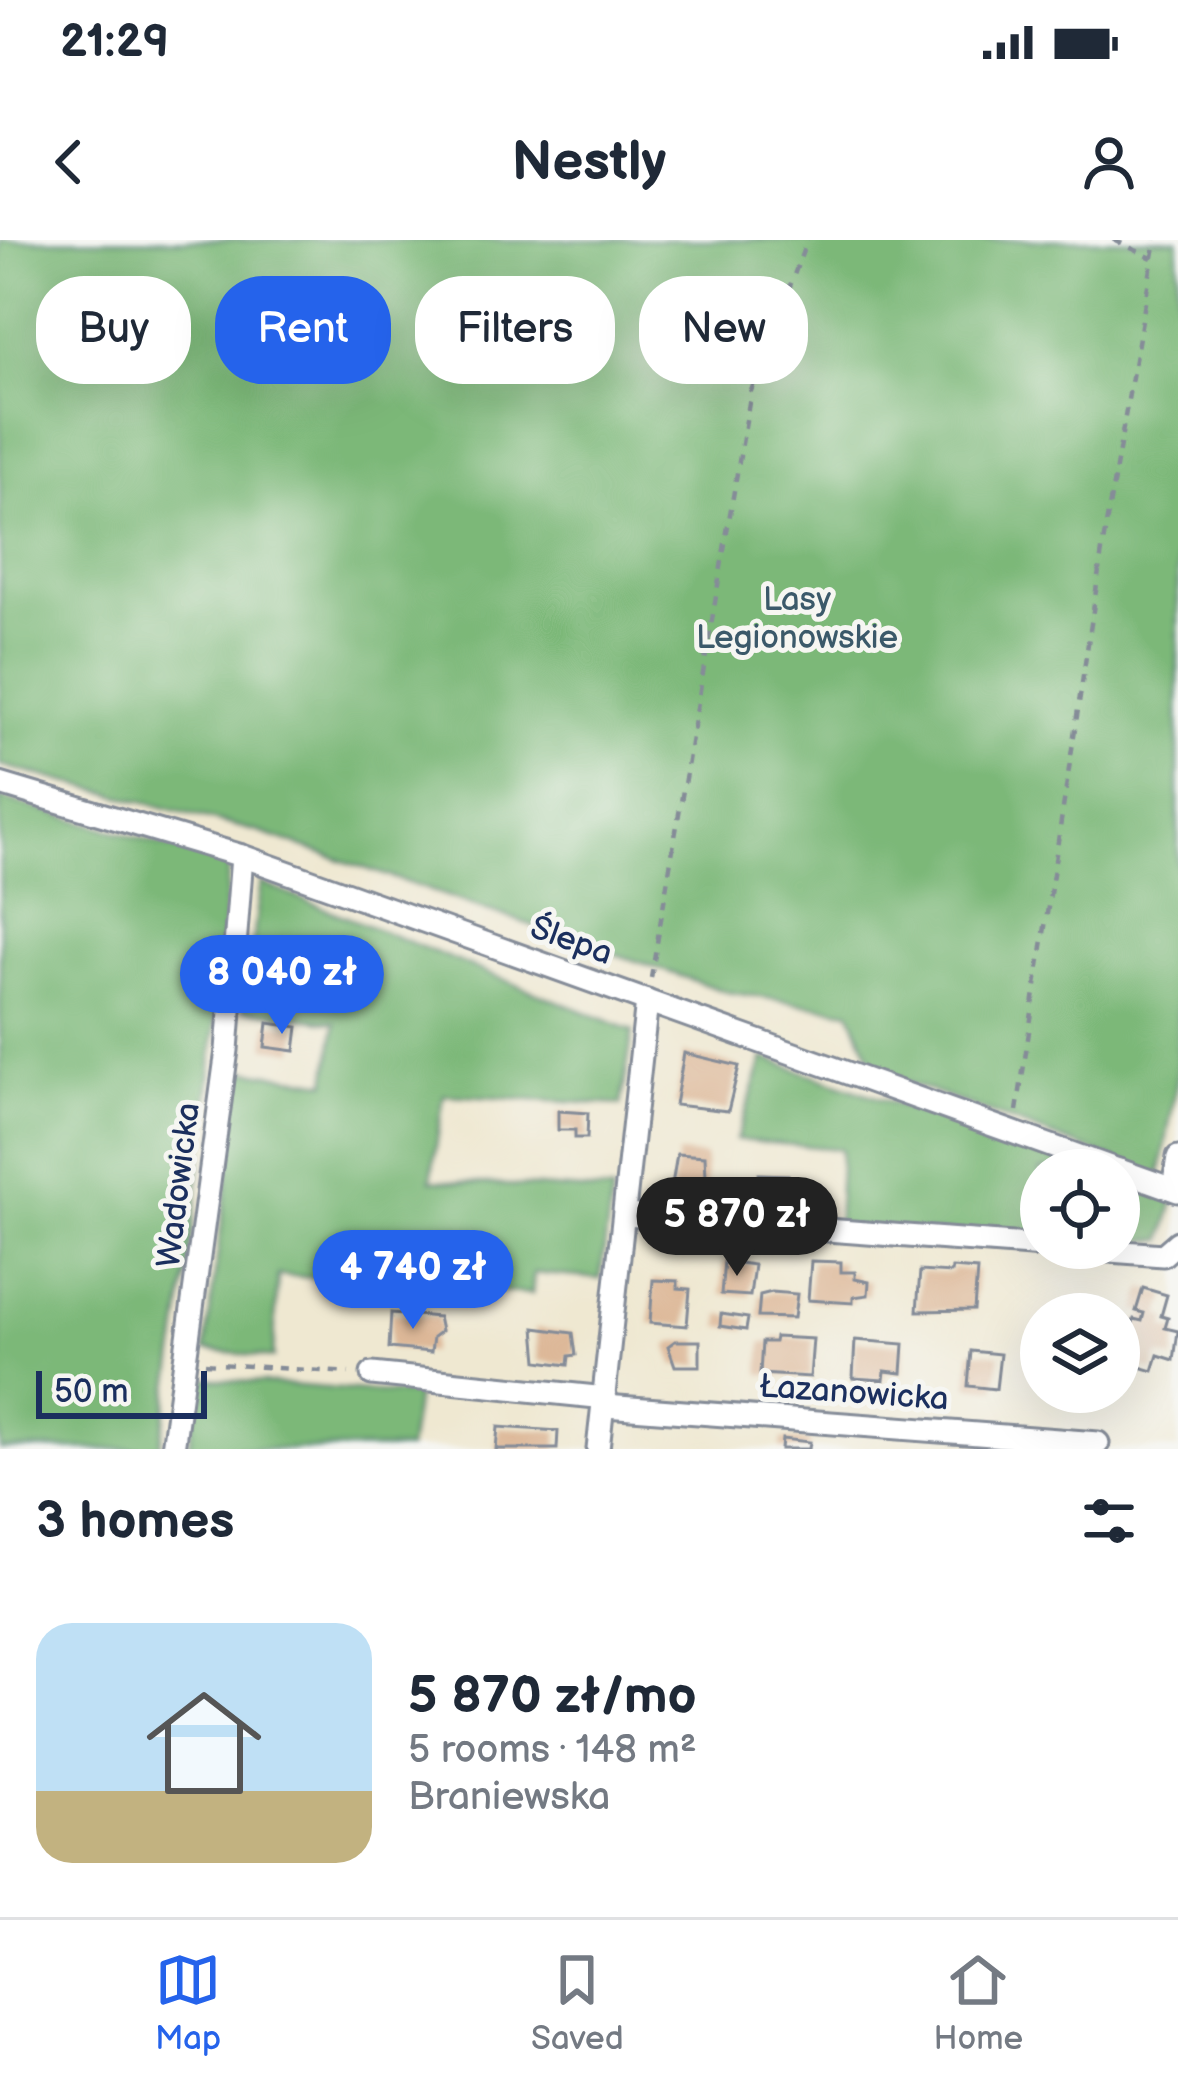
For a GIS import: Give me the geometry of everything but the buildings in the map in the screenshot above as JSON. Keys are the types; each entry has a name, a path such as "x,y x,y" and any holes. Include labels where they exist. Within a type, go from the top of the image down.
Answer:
{"street":[{"name":"Ślepa","path":"0,784 242,856 1056,1149"},
{"name":"Wadowicka","path":"172,1449 188,1362 227,1050 242,856"},
{"path":"598,1449 647,1001"},
{"path":"1175,1190 1178,1157"},
{"name":"Ślepa","path":"1140,1178 1175,1190"},
{"path":"626,1215 1163,1255 1178,1242"},
{"name":"Łazanowicka","path":"372,1374 606,1402 1098,1443"}],"path":[{"path":"647,1001 751,392 807,240"},
{"path":"1114,240 1152,258"},
{"path":"1014,1135 1106,525 1156,240"},
{"path":"188,1362 372,1374"}],"green space":[{"name":"Lasy Legionowskie","path":"0,240 1178,240 1178,1075 1160,1176 1140,1169 1140,1149 1087,1149 876,1071 850,1011 727,992 259,832 0,765"},
{"path":"0,798 229,864 193,1231 159,1449 0,1449"},
{"path":"261,883 633,1031 621,1105 444,1095 431,1180 612,1192 600,1279 534,1273 532,1294 278,1275 273,1358 205,1350 229,1167 234,1069 327,1082 336,1023 243,1009"},
{"path":"764,1058 1025,1149 1020,1149 1020,1238 837,1226 841,1149 736,1140"},
{"path":"1140,1189 1174,1201 1163,1240 1140,1240"},
{"path":"201,1378 416,1395 408,1449 188,1449"}]}
